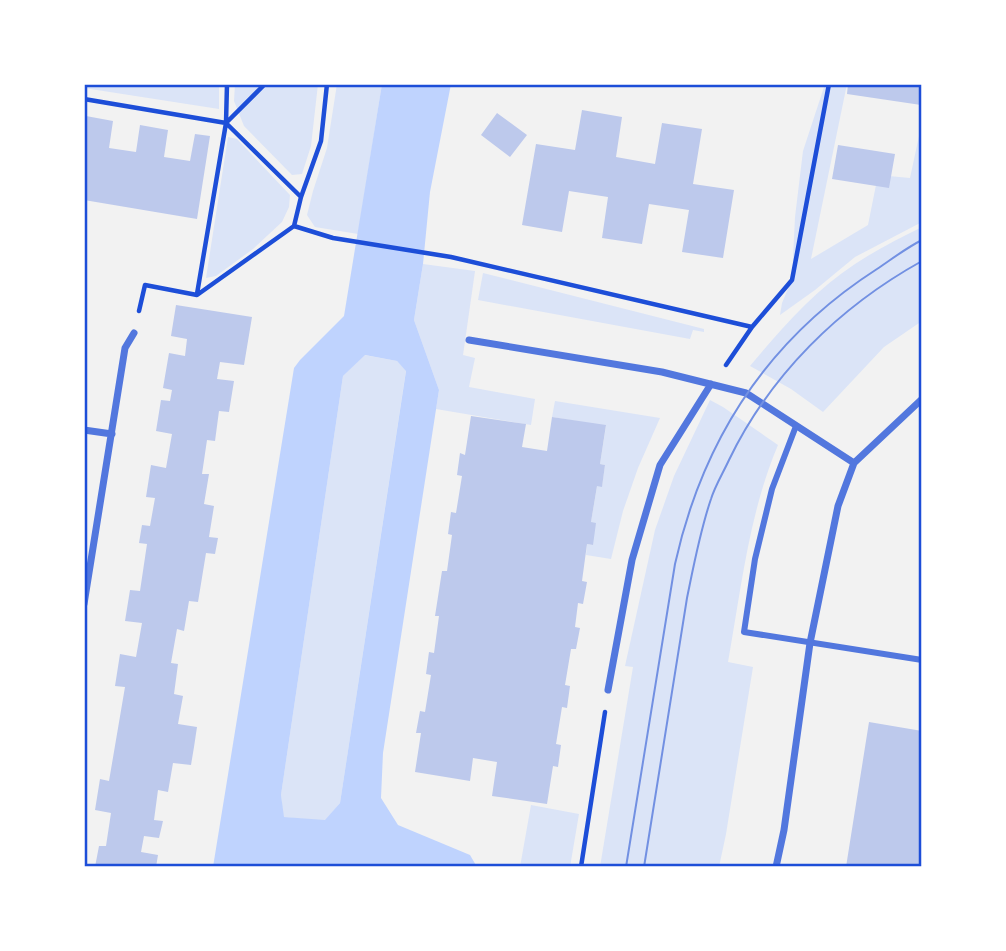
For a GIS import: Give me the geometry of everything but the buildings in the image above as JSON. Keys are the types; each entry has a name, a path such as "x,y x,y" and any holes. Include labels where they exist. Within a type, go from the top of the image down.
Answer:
{"street":[{"path":"84,604 125,348 134,333"},
{"path":"469,340 662,372 746,393 854,463"},
{"path":"608,690 632,560 660,465 711,384"},
{"path":"776,867 784,830 810,643 838,506 854,463 922,399"},
{"path":"796,426 772,489 755,559 744,632 922,660"},
{"path":"84,430 112,434"}],"path":[{"path":"197,295 226,122 227,84"},
{"path":"226,122 265,84"},
{"path":"134,333 145,285 197,295 294,226 301,197 321,141 327,84"},
{"path":"711,384 752,327 792,280 829,84"},
{"path":"84,99 226,122 301,197"},
{"path":"294,226 333,238 451,257 752,327"},
{"path":"581,867 608,690"}],"shaded area":[{"path":"84,84 219,84 219,109 84,88"},
{"path":"235,84 318,84 311,146 302,174 292,175 244,126 234,101"},
{"path":"337,84 382,84 358,234 315,227 307,215 327,148"},
{"path":"825,84 847,84 811,259 868,225 878,175 910,178 922,122 922,222 855,257 780,315 792,279 795,217 803,151"},
{"path":"228,137 237,139 290,195 289,207 282,222 253,249 216,276 206,278"},
{"path":"922,227 922,321 884,347 823,412 791,389 750,366 786,325 826,286 863,259"},
{"path":"423,264 475,271 463,355 475,358 469,387 535,399 531,425 436,409 439,390 414,320"},
{"path":"483,273 704,329 704,332 693,330 690,339 478,300"},
{"path":"364,355 397,361 406,370 340,803 325,821 283,817 281,795 343,376"},
{"path":"710,400 778,445 753,525 728,662 753,667 719,867 600,867 633,667 625,666 655,530 674,476"},
{"path":"555,401 660,418 623,511 611,559 586,555 587,544 593,545 591,522 597,486 602,486 605,465 600,464 606,426 552,417"},
{"path":"531,805 579,814 570,867 520,867"}],"water":[{"path":"382,84 451,84 430,192 414,320 439,390 383,753 381,798 398,825 470,855 477,867 213,867 294,368 344,316","holes":["365,355 397,361 406,371 340,803 325,820 284,817 281,795 343,376"]}],"tram line":[{"path":"626,867 675,564 687,518 722,434 773,360 803,327 838,297 922,240"},
{"path":"644,867 687,598 704,523 717,484 746,429 786,372 835,322 892,279 922,261"}]}
